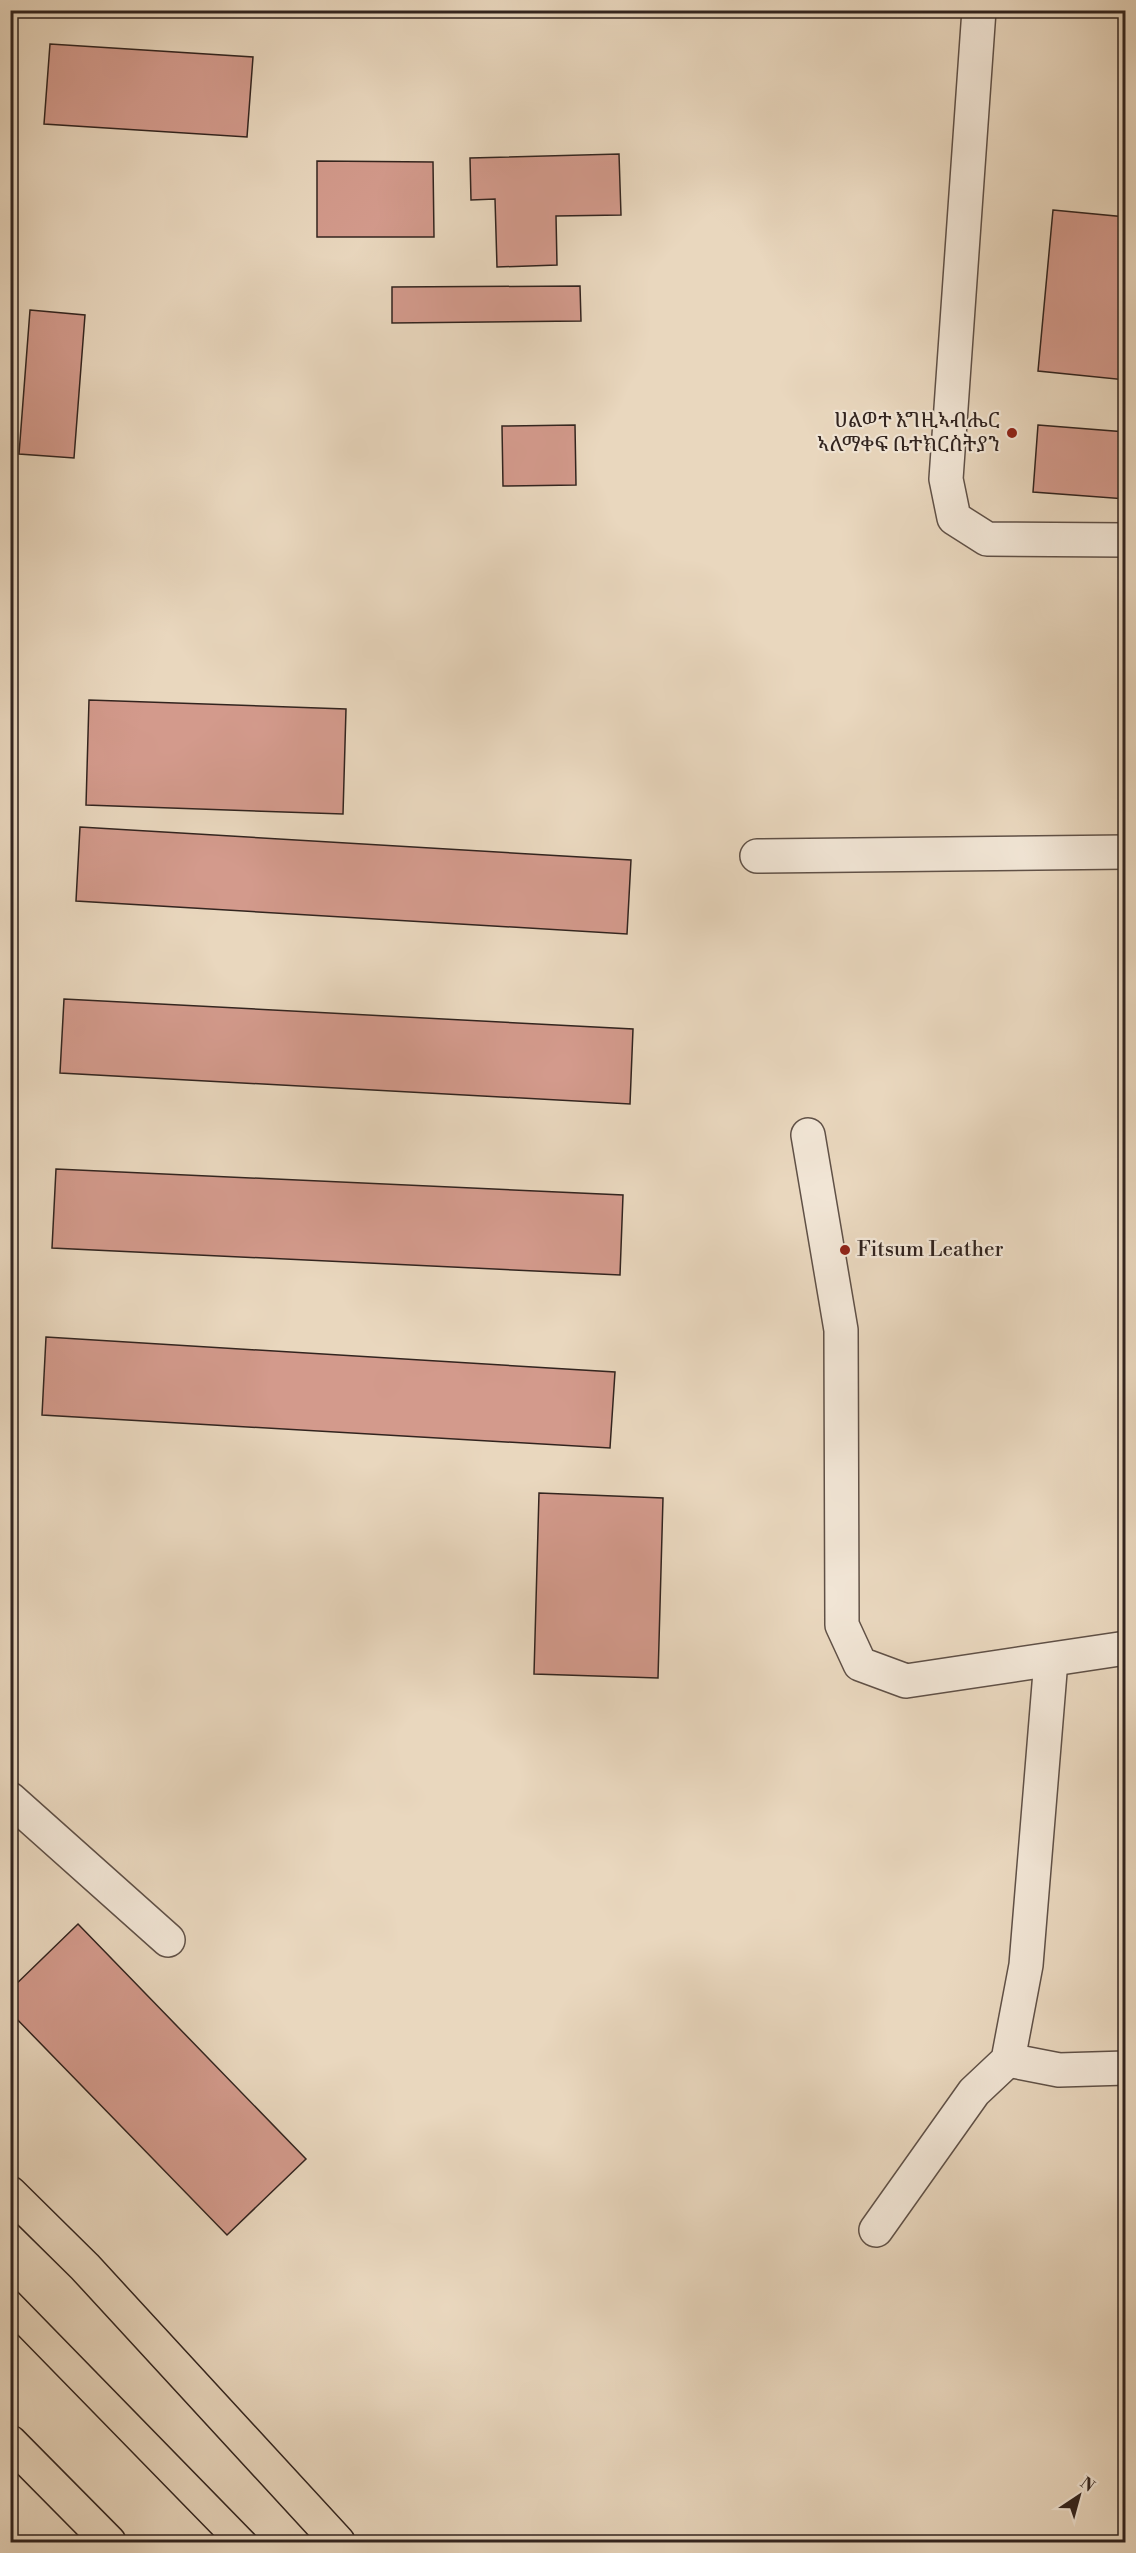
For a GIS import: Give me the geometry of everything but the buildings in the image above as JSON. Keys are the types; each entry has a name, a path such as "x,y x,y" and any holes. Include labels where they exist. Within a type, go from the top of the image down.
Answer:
{"main road":[{"path":"10,2193 85,2266 338,2542"},
{"path":"10,2442 109,2542"}],"street":[{"path":"979,10 946,479 954,518 987,539 1125,540"},
{"path":"757,856 1125,852"},
{"path":"808,1135 842,1330 842,1625 860,1664 906,1681 1125,1648"},
{"path":"876,2230 974,2092 1008,2060 1026,1965 1050,1660"},
{"path":"10,1799 168,1940"},
{"path":"1008,2060 1059,2070 1125,2068"}],"tram line":[{"path":"10,2284 262,2542"},
{"path":"10,2327 220,2542"}],"place":[{"name":"ሀልወተ እግዚኣብሔር ኣለማቀፍ ቤተክርስትያን","path":"1012,433"},
{"name":"Fitsum Leather","path":"845,1250"}]}
